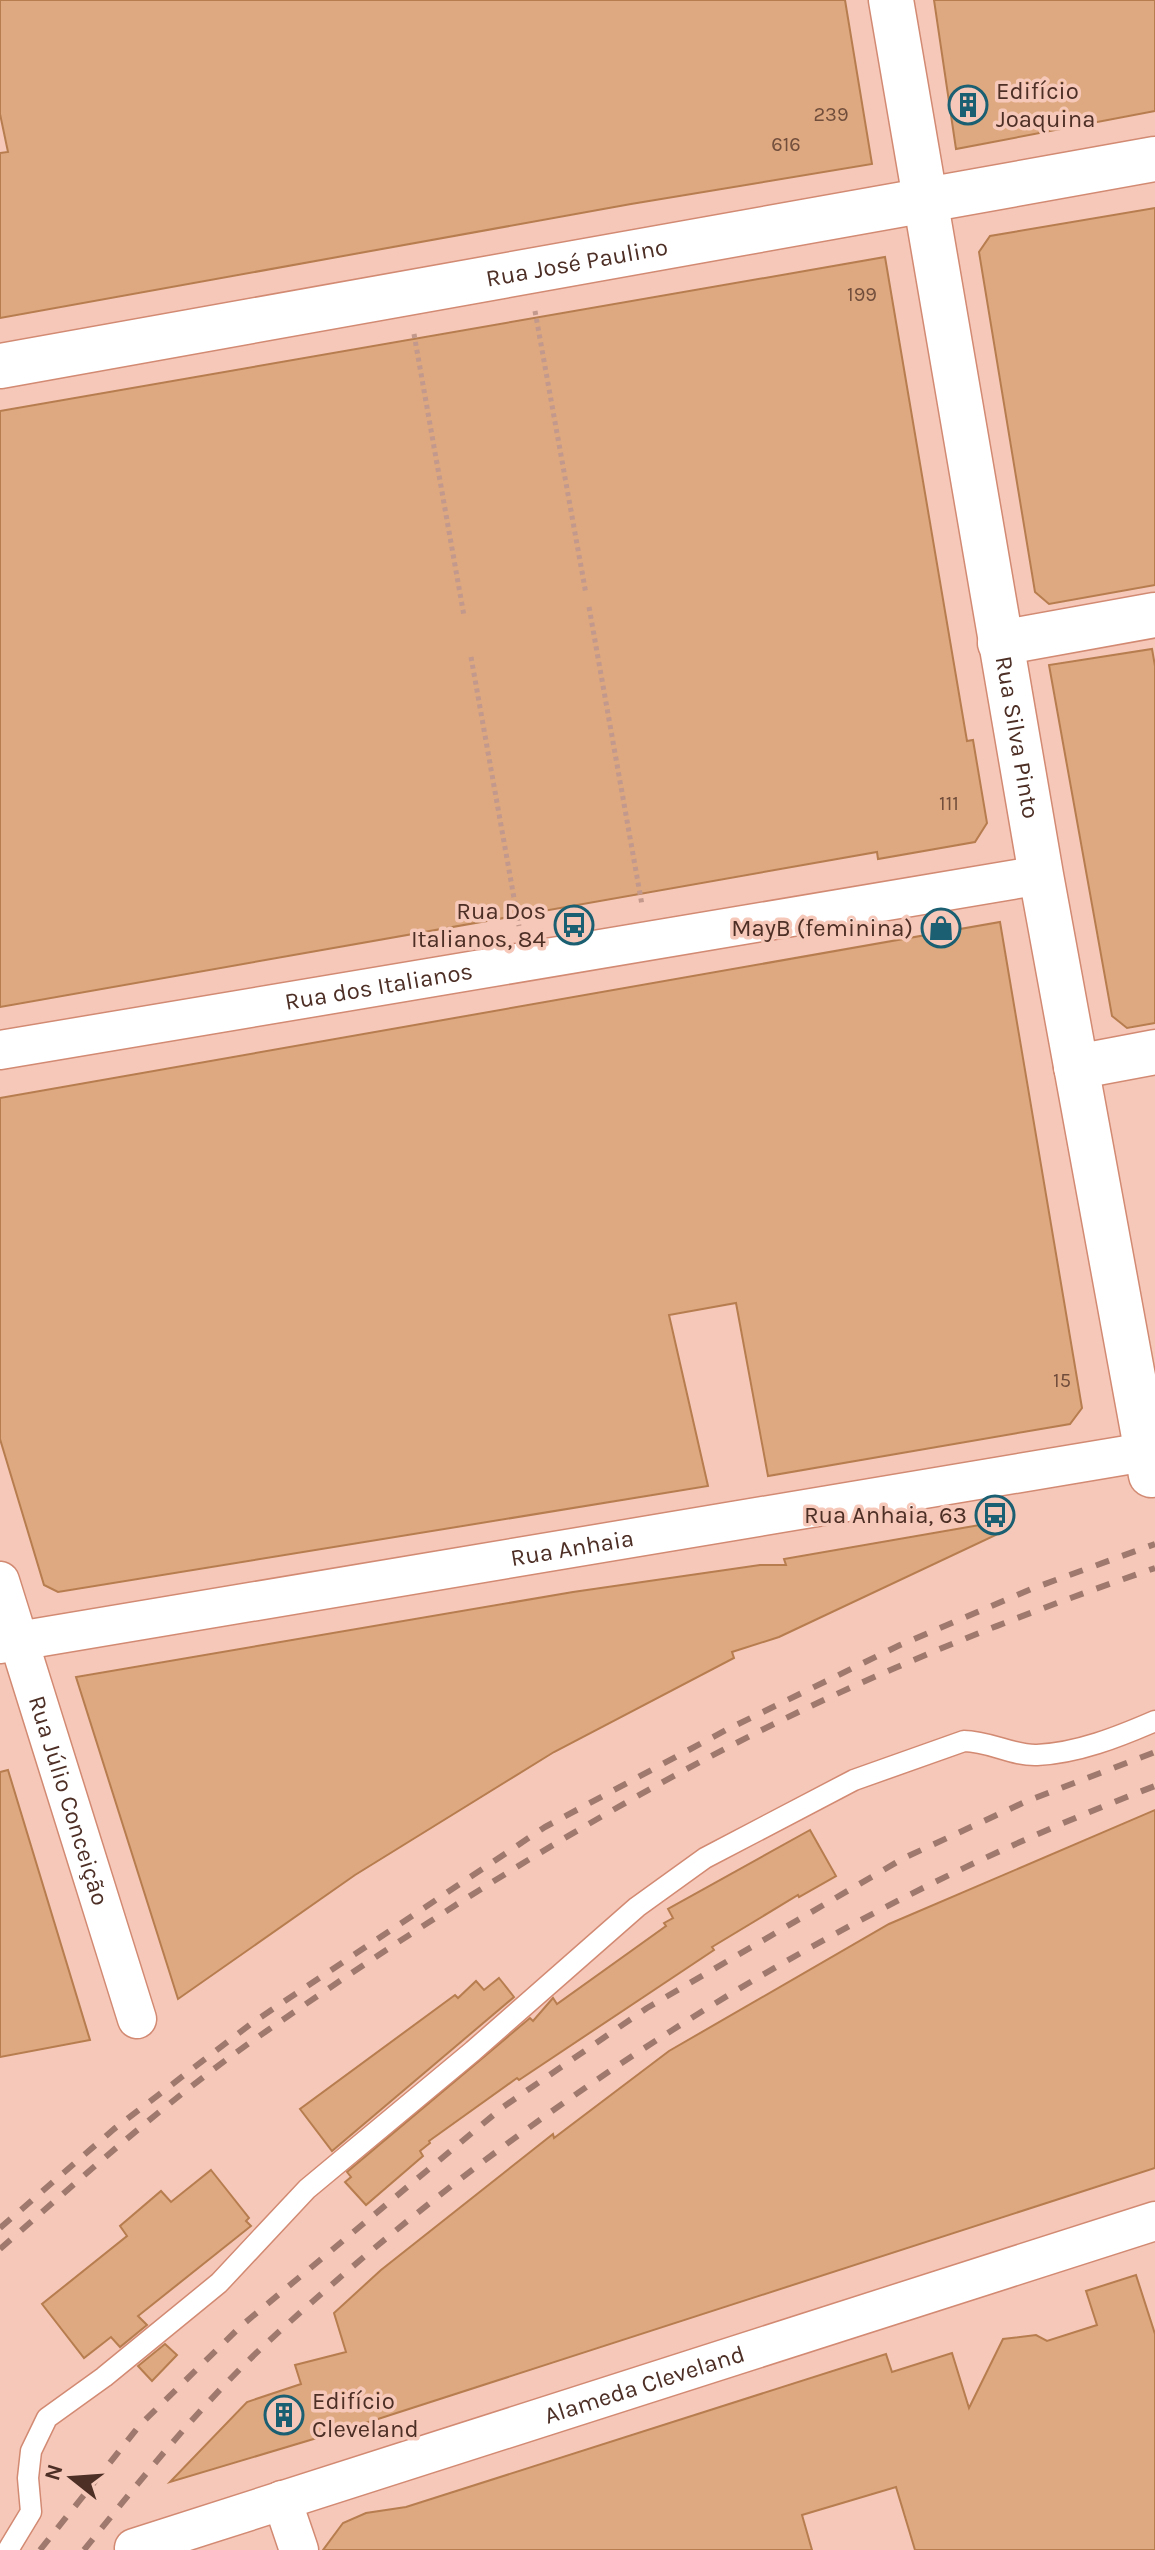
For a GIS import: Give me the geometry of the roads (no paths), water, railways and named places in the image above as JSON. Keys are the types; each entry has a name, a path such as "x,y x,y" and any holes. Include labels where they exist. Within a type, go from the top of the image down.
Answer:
{"street":[{"name":"Rua Silva Pinto","path":"891,0 1000,643 1148,1464"},
{"name":"Rua José Paulino","path":"0,366 528,274 1155,159"},
{"path":"1000,643 1155,615"},
{"name":"Rua dos Italianos","path":"0,1050 1041,875"},
{"path":"1076,1067 1155,1052"},
{"name":"Rua Anhaia","path":"10,1643 1148,1464"},
{"name":"Rua Júlio Conceição","path":"0,1581 10,1643 137,2019"},
{"name":"Alameda Cleveland","path":"134,2548 1155,2221"},
{"path":"282,2500 299,2550"}],"lane":[{"path":"8,2550 31,2512 28,2478 31,2451 47,2418 104,2377 219,2283 307,2189 473,2051 637,1907 705,1858 854,1780 964,1741 979,1741 1035,1755 1107,1742 1155,1721"}],"railway":[{"path":"0,2228 114,2129 252,2023 545,1827 726,1730 900,1645 1031,1589 1155,1544"},
{"path":"0,2249 131,2135 233,2055 418,1929 573,1833 732,1745 813,1705 959,1641 1155,1568"},
{"path":"40,2550 140,2425 241,2326 503,2107 647,2008 904,1858 1027,1801 1155,1752"},
{"path":"84,2550 196,2415 270,2340 368,2254 470,2172 576,2094 687,2021 800,1953 916,1891 1035,1835 1155,1786"}],"place":[{"name":"Edifício Joaquina","path":"968,105"},
{"name":"Rua Dos Italianos, 84","path":"574,925"},
{"name":"MayB (feminina)","path":"941,928"},
{"name":"Rua Anhaia, 63","path":"995,1515"},
{"name":"Edifício Cleveland","path":"284,2415"}]}
